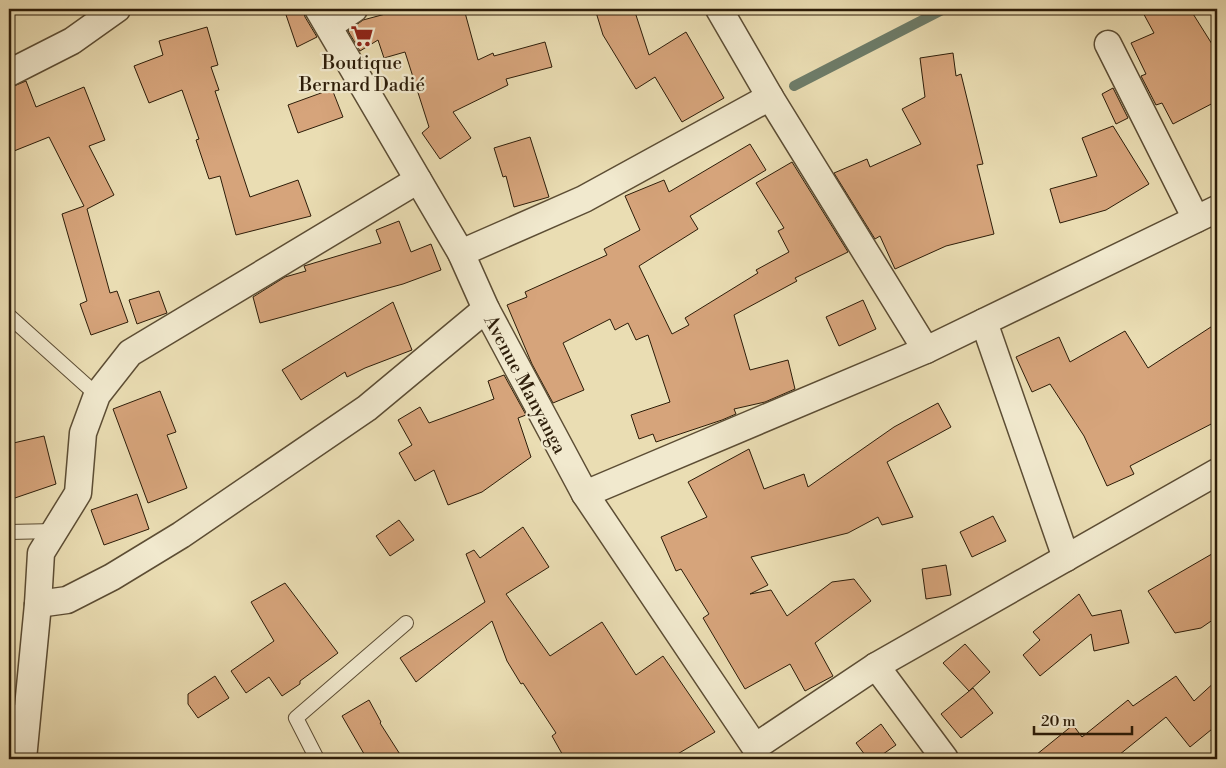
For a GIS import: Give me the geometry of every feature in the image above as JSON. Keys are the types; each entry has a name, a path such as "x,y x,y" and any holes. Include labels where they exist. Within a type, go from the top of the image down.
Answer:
{"street":[{"path":"9,73 72,41 117,9"},
{"path":"324,17 354,9"},
{"path":"719,9 770,97 926,350"},
{"name":"Avenue Manyanga","path":"324,17 461,253 486,309 585,494 755,747 876,666"},
{"path":"585,494 926,350 1207,214 1108,44"},
{"path":"461,253 584,199 770,97"},
{"path":"22,759 18,712 38,604 40,553 78,493 83,433 97,395 130,353 418,180"},
{"path":"38,604 67,600 112,577 181,535 367,408 486,309"},
{"path":"984,322 1066,558"},
{"path":"945,759 876,666 1217,472"}],"lane":[{"path":"9,316 97,395"},
{"path":"9,532 54,531"},
{"path":"317,759 296,718 406,623"}],"building":[{"path":"284,9 303,9 305,17 317,37 297,47"},
{"path":"404,9 464,9 478,60 493,53 494,56 545,42 552,67 506,79 508,85 453,112 471,138 440,159 422,133 429,127 405,52 384,58 378,40 360,51 348,31 363,20"},
{"path":"595,9 634,9 649,55 686,32 724,98 682,122 655,77 636,89 603,35"},
{"path":"1141,9 1190,9 1217,52 1217,101 1173,124 1162,103 1156,105 1141,76 1146,74 1131,43 1154,33"},
{"path":"207,27 218,65 211,67 219,90 215,91 250,197 298,180 311,216 236,235 220,176 209,179 196,140 199,139 182,90 149,103 134,66 163,55 159,41"},
{"path":"953,53 956,76 961,74 983,164 977,165 994,234 946,246 895,269 880,236 875,239 834,173 867,159 870,167 921,144 902,109 925,97 920,58"},
{"path":"26,81 36,107 84,87 105,140 89,146 114,195 87,209 110,293 117,291 128,322 91,335 80,304 87,301 62,214 84,206 49,137 9,153 9,88"},
{"path":"1113,88 1128,118 1116,124 1102,94"},
{"path":"332,89 343,117 298,133 288,105"},
{"path":"1113,126 1149,184 1106,210 1060,223 1050,189 1097,176 1082,138"},
{"path":"530,137 549,197 514,207 506,176 503,177 494,148"},
{"path":"750,144 766,170 690,216 698,229 639,266 672,334 689,325 685,318 758,273 756,270 789,252 778,231 784,228 756,183 792,162 848,252 795,278 797,281 734,315 750,370 788,360 795,389 765,402 734,409 736,414 722,420 656,442 653,434 639,439 631,415 670,402 648,335 636,340 628,323 615,330 610,319 563,343 584,390 553,403 532,364 507,305 527,297 525,292 607,255 604,249 640,230 625,196 664,180 669,192"},
{"path":"399,221 411,252 431,244 441,270 403,284 260,323 253,297 285,277 306,271 304,266 381,243 376,230"},
{"path":"159,291 167,313 137,324 129,300"},
{"path":"863,300 876,329 839,346 826,317"},
{"path":"393,302 412,350 347,377 345,372 301,400 282,370"},
{"path":"1217,323 1217,421 1130,466 1134,474 1107,486 1084,436 1050,384 1032,392 1016,357 1059,337 1070,362 1125,331 1148,368"},
{"path":"504,375 526,415 518,418 531,457 482,492 448,505 434,470 415,481 399,453 412,445 398,420 420,407 429,423 494,399 488,381"},
{"path":"160,391 176,432 167,435 187,488 148,503 113,409"},
{"path":"938,403 951,427 887,462 913,517 882,525 878,517 848,533 751,557 768,585 750,594 771,590 787,616 832,582 854,579 871,601 815,643 833,676 805,691 790,664 745,689 703,618 709,614 681,569 676,571 661,537 707,517 688,482 749,449 764,489 804,474 808,487 894,427"},
{"path":"44,436 56,484 9,500 9,444"},
{"path":"137,494 149,529 104,545 91,510"},
{"path":"993,516 1006,541 972,557 960,532"},
{"path":"399,520 414,540 390,556 376,536"},
{"path":"523,527 549,567 506,594 550,656 602,622 636,675 663,656 715,732 669,759 565,759 552,736 556,733 507,661 492,621 416,682 400,658 485,602 466,554 474,550 480,558"},
{"path":"1217,551 1217,617 1201,628 1175,633 1148,591"},
{"path":"946,565 951,595 926,599 922,569"},
{"path":"285,583 338,653 282,696 269,677 246,693 231,671 274,641 251,602"},
{"path":"1079,594 1092,616 1121,610 1129,643 1094,651 1091,634 1040,676 1023,655 1040,640 1033,632"},
{"path":"965,644 990,672 969,691 943,663"},
{"path":"215,676 229,698 198,718 188,704 188,694"},
{"path":"1176,676 1194,701 1217,680 1217,725 1190,747 1166,717 1114,759 1031,759 1073,725 1082,737 1128,700 1133,706"},
{"path":"973,688 993,713 961,738 941,714"},
{"path":"369,700 380,723 403,759 367,759 342,716"},
{"path":"881,724 896,745 876,759 868,759 856,743"}],"waterway":[{"path":"794,86 944,9"}],"place":[{"name":"Boutique Bernard Dadié","path":"362,36"}]}
